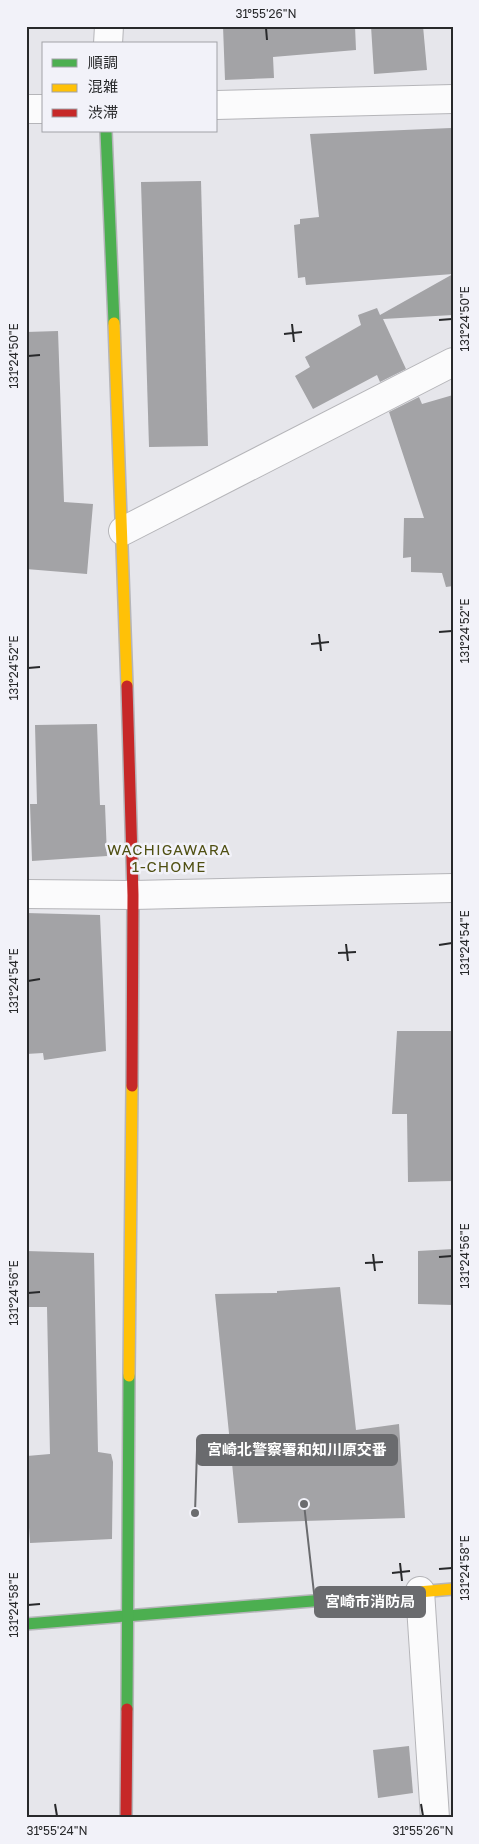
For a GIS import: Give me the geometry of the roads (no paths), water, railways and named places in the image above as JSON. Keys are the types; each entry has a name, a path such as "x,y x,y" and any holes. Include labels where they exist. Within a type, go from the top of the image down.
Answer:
{"street":[{"path":"108,26 108,42"},
{"path":"218,105 453,99"},
{"path":"26,109 42,109"},
{"path":"106,132 123,530 132,895 126,1818"},
{"path":"123,530 453,362"},
{"path":"26,894 132,895 453,888"},
{"path":"26,1624 453,1589"},
{"path":"420,1591 435,1818"}],"place":[{"name":"宮崎市消防局","path":"304,1504"},
{"name":"宮崎北警察署和知川原交番","path":"195,1513"}],"district":[{"name":"WACHIGAWARA 1-CHOME","path":"169,858"}]}
